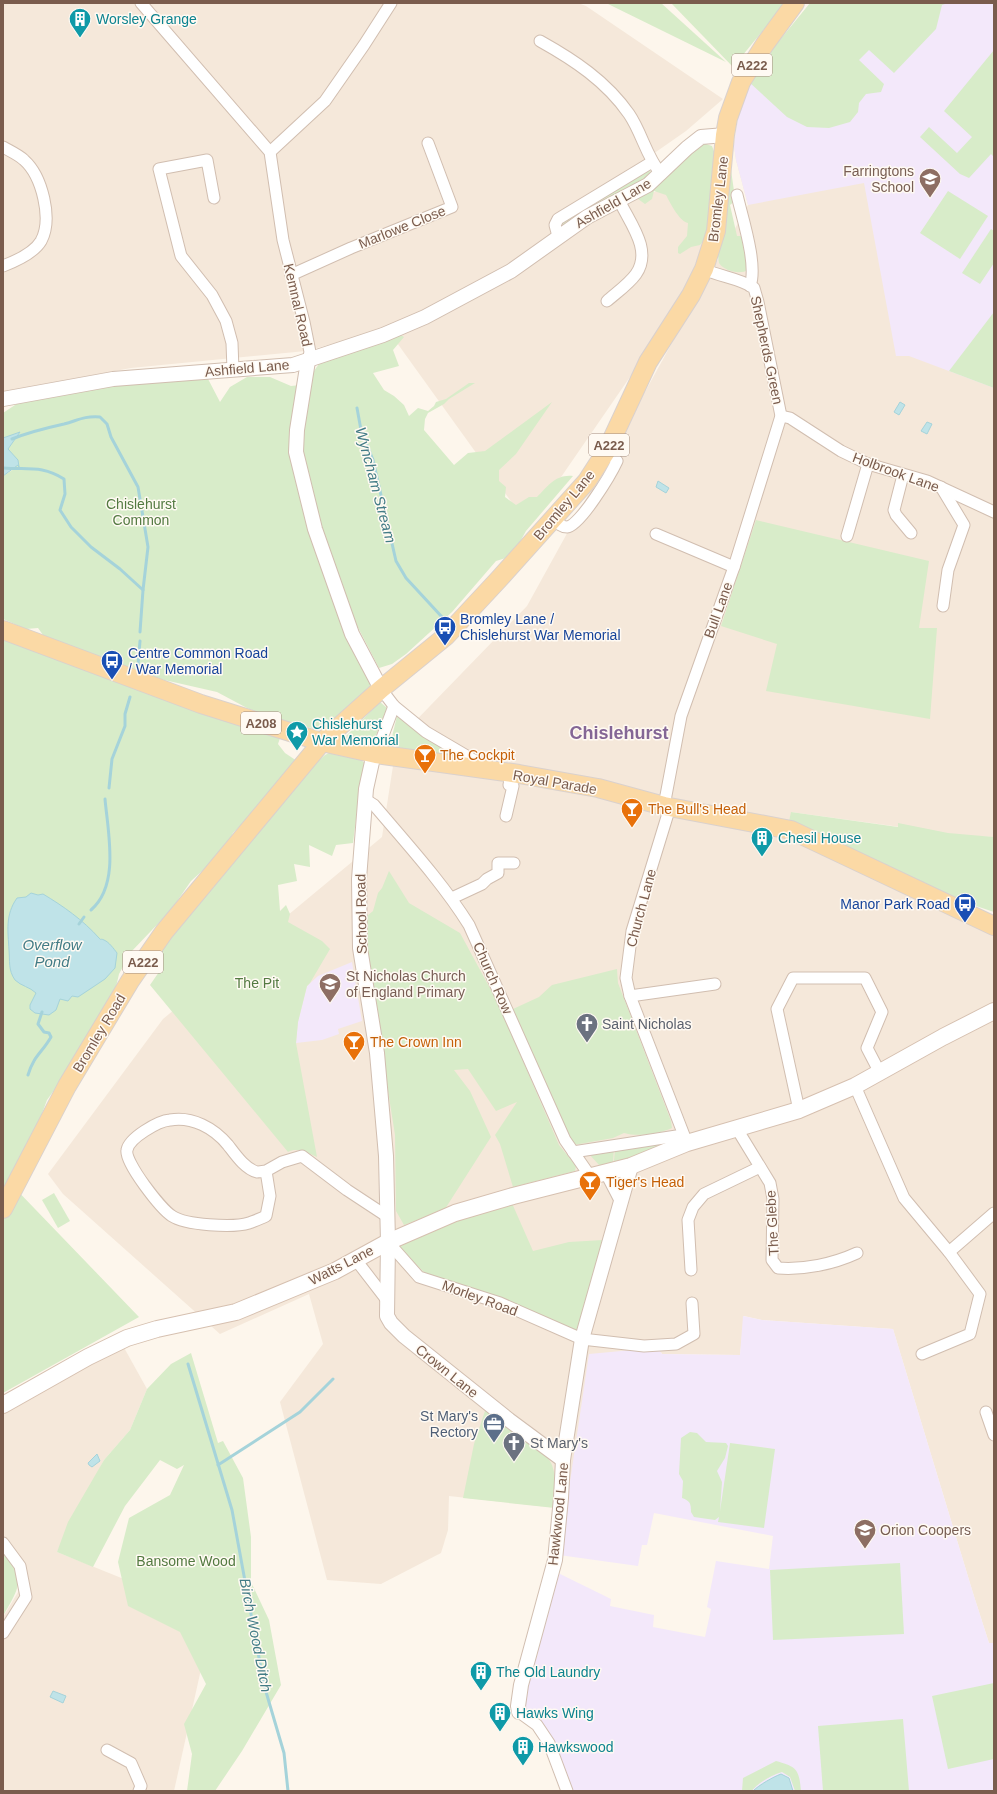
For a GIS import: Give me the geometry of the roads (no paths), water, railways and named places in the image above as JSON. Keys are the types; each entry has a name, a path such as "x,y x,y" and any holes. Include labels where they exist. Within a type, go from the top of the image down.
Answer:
{"main road":[{"name":"A222","path":"725,135 728,118 742,82 765,44 795,3"},
{"name":"Bromley Lane","path":"322,742 381,689 446,636 554,520 587,481 607,450 648,362 694,288 704,269 714,241 717,222 725,135"},
{"name":"A208","path":"3,630 201,704 322,742"},
{"name":"Royal Parade","path":"322,742 375,754 598,788 667,807"},
{"name":"Bromley Road","path":"3,1209 67,1086 140,966 164,932 322,742"},
{"name":"A208","path":"667,807 791,830 994,926"},
{"path":"685,1139 737,1129 799,1110 855,1086 943,1037 994,1011"},
{"name":"Watts Lane","path":"3,1405 88,1357 127,1338 157,1329 236,1312 335,1271 388,1242 462,1211 631,1166 685,1139"}],"street":[{"path":"141,3 270,152 324,101 364,45 391,3"},
{"path":"540,41 570,58 598,79 614,95 629,115 652,162 661,174"},
{"name":"Ashfield Lane","path":"3,399 113,379 172,373 293,365 383,335 425,317 511,271 558,236 587,217 648,185 687,148 701,137 725,135"},
{"name":"Marlowe Close","path":"292,275 351,248 452,207 428,143"},
{"path":"3,147 24,160 33,170 40,186 45,207 46,224 41,241 28,254 3,266"},
{"name":"Kemnal Road","path":"270,152 283,240 310,352 298,422 296,452 315,529 352,634 381,689"},
{"path":"214,198 207,160 159,169 181,256 212,295 226,321 232,343 233,370"},
{"name":"Ashfield Lane","path":"558,236 555,224 558,219 652,162"},
{"name":"Shepherds Green","path":"737,195 749,246 753,274 750,286"},
{"path":"606,301 636,274 641,263 642,252 640,240 618,200"},
{"name":"Shepherds Green","path":"704,269 754,288 781,416"},
{"name":"Holbrook Lane","path":"781,416 790,418 841,451 868,464 927,481 994,512"},
{"name":"Bull Lane","path":"667,807 680,716 734,567 781,416"},
{"path":"848,536 868,464"},
{"path":"904,475 894,510 896,515 911,533"},
{"path":"941,487 964,525 948,570 943,606"},
{"path":"656,534 734,567"},
{"path":"381,689 394,706 426,732 477,762 482,770"},
{"path":"375,754 394,706"},
{"name":"School Road","path":"375,754 368,778 359,879 360,948 376,1053 386,1159 388,1242"},
{"path":"506,816 513,786 509,785 511,774"},
{"name":"Church Row","path":"366,800 374,805 452,898 469,925 564,1140 590,1176"},
{"name":"Church Lane","path":"667,807 632,931 626,978 630,996 685,1139"},
{"path":"452,898 482,884 487,879 498,873 498,863 514,863"},
{"path":"799,1110 777,1009 793,978 865,978 882,1012 867,1048 880,1073"},
{"path":"630,996 715,984"},
{"path":"855,1086 904,1198 949,1252 980,1294 970,1334 922,1354"},
{"path":"266,1171 270,1196 266,1216 247,1224 193,1224 171,1216 141,1181 127,1159 126,1149 132,1139 158,1123 168,1120 189,1120 198,1123 213,1132 227,1144 244,1164 256,1172 266,1171 282,1162 302,1156 347,1190 388,1217"},
{"name":"The Glebe","path":"737,1129 770,1183 773,1199 772,1260 778,1268 790,1269 818,1265 844,1259 857,1252"},
{"path":"573,1152 685,1139"},
{"name":"Hawkwood Lane","path":"519,1712 518,1706 521,1684 555,1560 563,1460 582,1339 631,1166"},
{"path":"691,1270 688,1220 692,1207 704,1194 760,1167"},
{"path":"607,1172 621,1199"},
{"path":"949,1252 994,1213"},
{"name":"Crown Lane","path":"388,1242 386,1300 387,1316 391,1323 404,1336 509,1420 563,1460"},
{"name":"Morley Road","path":"388,1242 419,1277 500,1303 582,1339 644,1346 676,1344 694,1334 692,1303"},
{"name":"Crown Lane","path":"356,1260 386,1300"},
{"path":"986,1412 994,1435"},
{"path":"3,1543 20,1566 26,1597 3,1633"},
{"path":"519,1712 537,1725 549,1743 567,1791"},
{"path":"107,1750 131,1763 141,1786 140,1791"}],"water":[{"path":"900,402 905,405 899,415 894,412"},
{"path":"927,422 932,424 927,434 921,431"},
{"path":"20,432 8,449 18,460 19,467 18,465 3,476 3,438"},
{"path":"658,481 669,488 666,493 656,487"},
{"name":"Overflow Pond","path":"31,893 38,895 43,894 65,908 80,919 100,939 108,942 117,953 115,968 105,979 78,997 72,996 68,1001 60,999 56,1010 49,1015 35,1013 30,1009 30,1005 36,993 15,980 11,973 8,930 9,917 13,904 17,898 26,897"},
{"path":"97,1454 100,1461 92,1467 88,1463"},
{"path":"53,1691 66,1696 63,1703 50,1697"},
{"path":"781,1774 789,1778 793,1791 753,1791 766,1781"}],"waterway":[{"name":"Wyncham Stream","path":"357,408 361,430 373,460 396,561 406,578 442,617"},
{"path":"12,439 31,432 85,418 100,417 107,424 111,437 138,487 148,547 143,590"},
{"path":"3,468 42,470 64,479 65,494 60,510 71,527 91,547 120,569 143,590 140,632"},
{"path":"138,665 140,641"},
{"path":"109,788 112,759 125,726 125,714 130,697"},
{"path":"91,910 100,899 106,887 109,873 110,842 105,799"},
{"path":"79,924 84,917"},
{"path":"28,1075 36,1058 51,1037 49,1033 44,1032 38,1024 42,1012"},
{"name":"Birch Wood Ditch","path":"188,1364 232,1510 264,1685 284,1753 288,1791"},
{"path":"218,1465 300,1412 333,1379"}],"place":[{"name":"Worsley Grange","path":"80,38"},
{"name":"Farringtons School","path":"930,198"},
{"name":"Bromley Lane / Chislehurst War Memorial","path":"445,646"},
{"name":"Centre Common Road / War Memorial","path":"112,680"},
{"name":"Chislehurst War Memorial","path":"297,752"},
{"name":"The Cockpit","path":"425,774"},
{"name":"The Bull's Head","path":"632,828"},
{"name":"Chesil House","path":"762,858"},
{"name":"Manor Park Road","path":"965,924"},
{"name":"St Nicholas Church of England Primary","path":"330,1004"},
{"name":"Saint Nicholas","path":"587,1044"},
{"name":"The Crown Inn","path":"354,1062"},
{"name":"Tiger's Head","path":"590,1202"},
{"name":"St Mary's Rectory","path":"494,1444"},
{"name":"St Mary's","path":"514,1462"},
{"name":"Orion Coopers","path":"865,1550"},
{"name":"The Old Laundry","path":"481,1692"},
{"name":"Hawks Wing","path":"500,1732"},
{"name":"Hawkswood","path":"523,1766"}],"district":[{"name":"Chislehurst","path":"619,733"}],"park label":[{"name":"Chislehurst Common","path":"141,512"},
{"name":"The Pit","path":"257,983"},
{"name":"Bansome Wood","path":"186,1561"}]}
